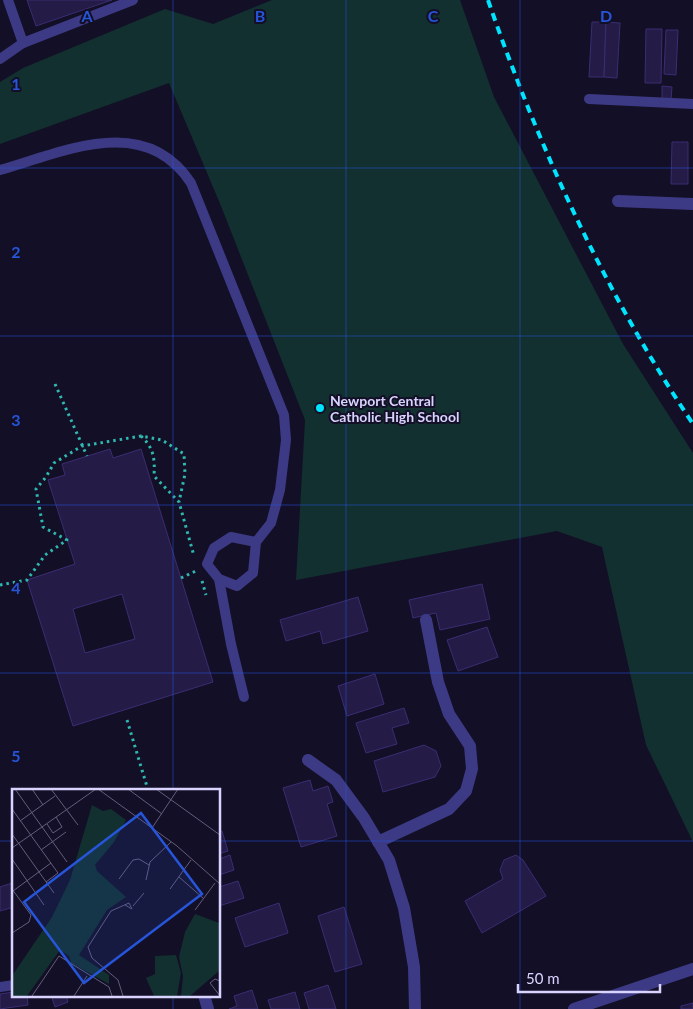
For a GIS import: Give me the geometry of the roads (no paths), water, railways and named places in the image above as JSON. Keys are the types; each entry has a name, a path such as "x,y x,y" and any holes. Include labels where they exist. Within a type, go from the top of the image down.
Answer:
{"street":[{"path":"618,201 693,204"},
{"path":"378,842 449,809 466,791 472,769 470,746 449,714 438,682 426,620"},
{"path":"308,760 336,780 364,818 389,860 404,908 414,967 416,1009"},
{"path":"574,1009 693,969"},
{"path":"204,996 208,1009"}],"lane":[{"path":"8,0 23,43"},
{"path":"0,59 23,43 133,0"},
{"path":"589,99 693,104"},
{"path":"0,170 78,147 106,142 146,146 160,153 182,169 194,192 284,415 286,440 277,502 271,523 256,542 253,573 236,586 219,578 207,564 214,548 231,537 256,542"},
{"path":"219,578 244,697"}],"railway":[{"path":"488,0 529,110 577,218 631,323 693,424"}],"place":[{"name":"Newport Central Catholic High School","path":"320,408"}]}
